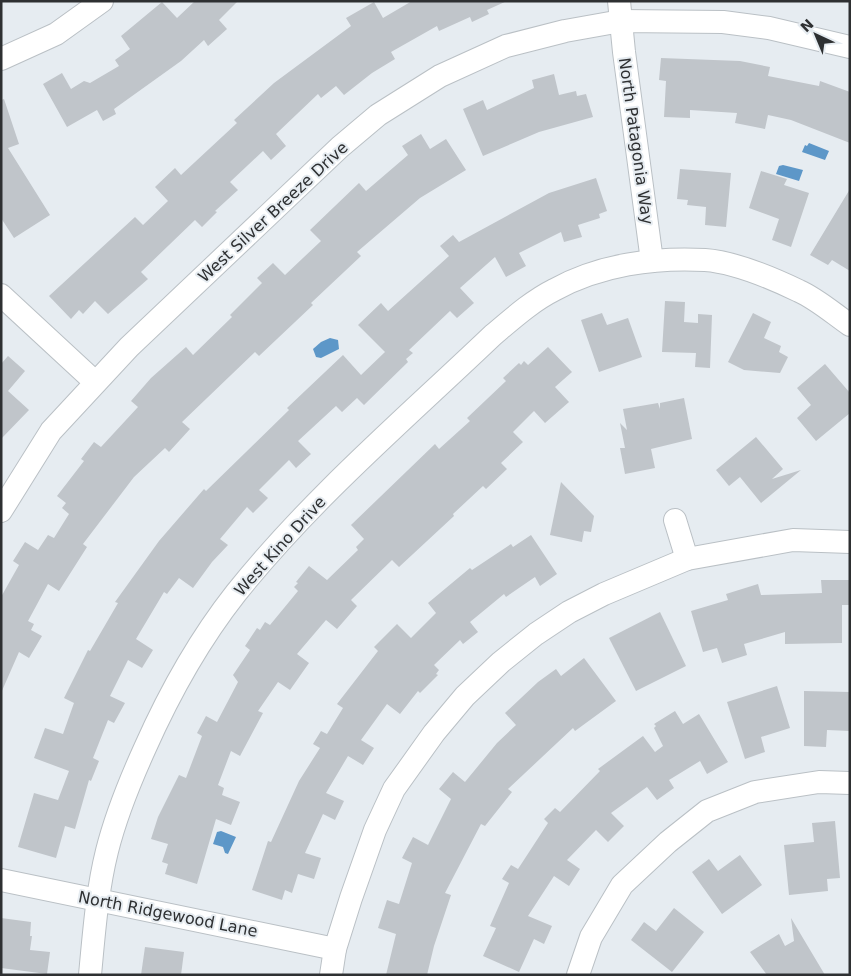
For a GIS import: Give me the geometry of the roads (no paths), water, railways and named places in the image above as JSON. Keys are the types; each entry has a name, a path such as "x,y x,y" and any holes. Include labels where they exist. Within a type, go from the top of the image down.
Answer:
{"street":[{"path":"1,59 56,34 102,1"},
{"name":"West Silver Breeze Drive","path":"1,511 51,432 95,382 340,147 378,115 440,76 506,46 565,31 620,11 769,28 848,43"},
{"name":"North Patagonia Way","path":"620,11 652,261"},
{"name":"West Kino Drive","path":"90,975 97,901 107,850 129,782 154,729 203,641 236,594 312,508 493,335 521,312 554,290 597,271 652,261 707,260 745,270 801,292 850,325"},
{"path":"1,295 95,382"},
{"path":"675,520 687,559"},
{"path":"331,975 335,949 375,830 394,789 434,733 465,696 502,662 536,634 570,612 604,594 687,559 793,540 850,542"},
{"path":"578,975 591,937 622,885 668,842 707,811 755,792 819,782 850,783"},
{"name":"North Ridgewood Lane","path":"1,880 335,949"}],"water":[{"path":"809,143 829,151 825,160 802,152 805,145 807,146"},
{"path":"783,165 803,170 799,181 776,174 779,166"},
{"path":"330,338 338,340 339,349 321,358 316,357 313,349 321,342"},
{"path":"221,831 236,837 228,854 225,853 223,847 213,844 217,832"}]}
